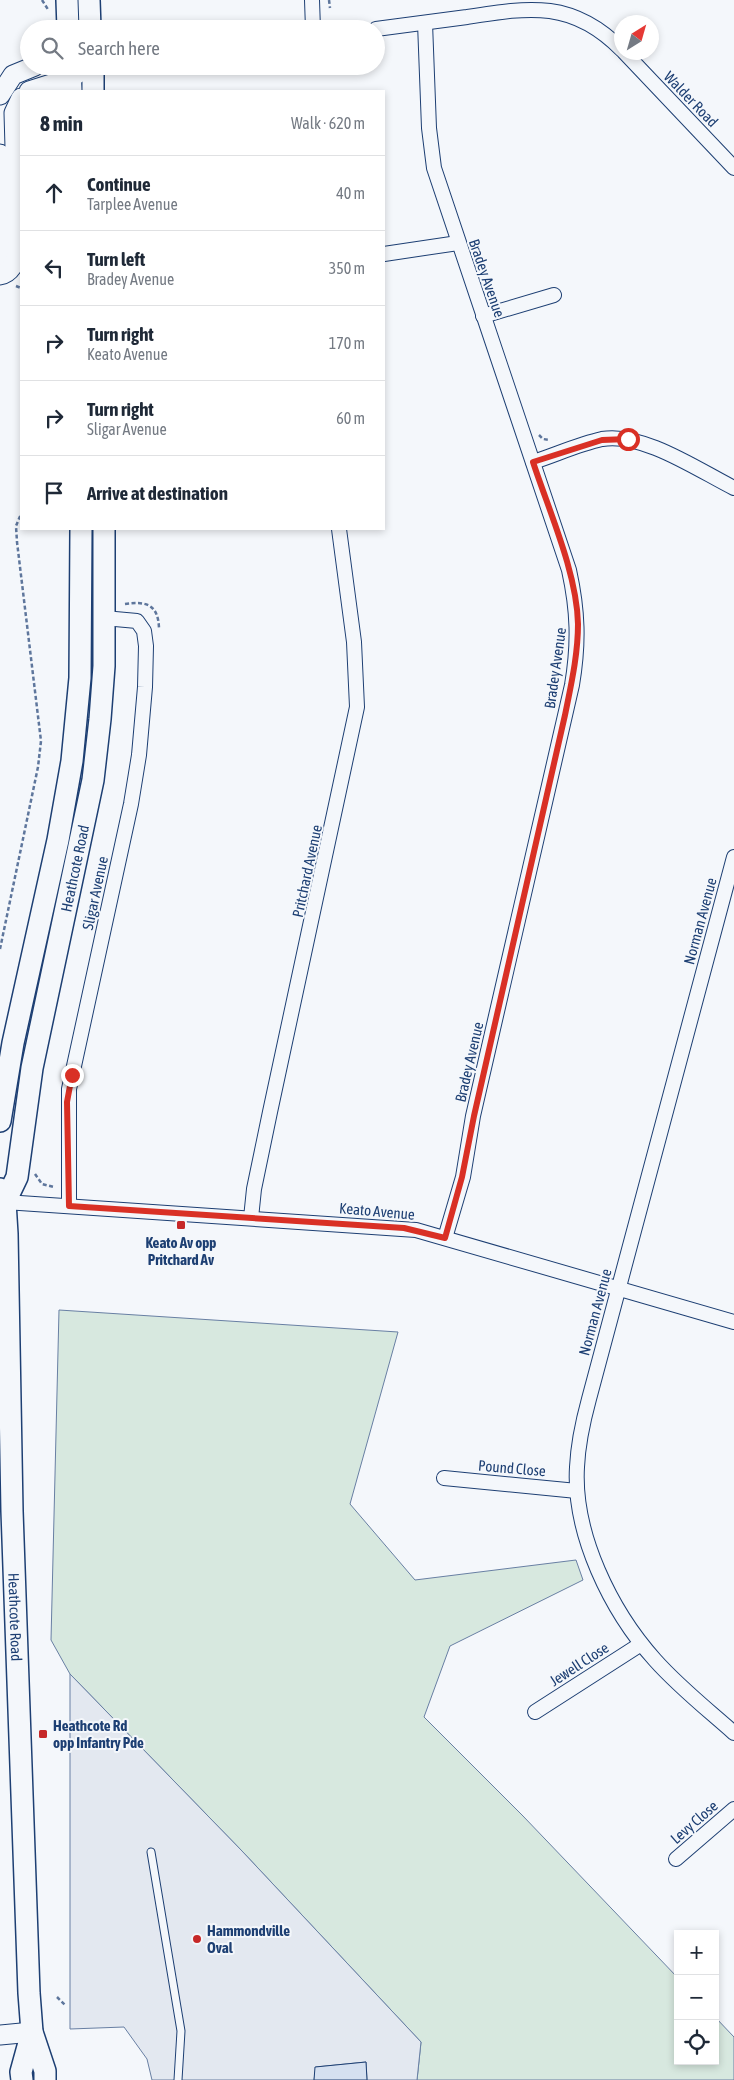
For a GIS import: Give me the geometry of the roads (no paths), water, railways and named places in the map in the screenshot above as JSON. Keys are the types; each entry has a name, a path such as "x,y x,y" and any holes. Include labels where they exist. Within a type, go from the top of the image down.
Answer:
{"main road":[{"path":"67,0 68,20"},
{"path":"89,0 90,20"},
{"path":"92,75 93,90"},
{"name":"Heathcote Road","path":"0,1121 13,1043 58,840 72,761 80,678 81,530"},
{"name":"Heathcote Road","path":"45,2080 32,2032 29,1993 12,1511 7,1234 2,1197 17,1177 32,1068 91,788 100,719 104,618 104,530"},
{"name":"Heathcote Road","path":"22,2080 21,2072 32,2032"}],"street":[{"path":"312,0 313,20"},
{"name":"Walder Road","path":"385,28 517,10 559,12 590,23 614,43"},
{"name":"Bradey Avenue","path":"425,23 431,150 439,186 569,570 578,623 576,656 565,715 474,1116 462,1177 445,1238"},
{"name":"Walder Road","path":"632,60 734,168"},
{"path":"0,95 13,75 20,72"},
{"path":"32,90 70,78"},
{"path":"0,275 9,271 15,262 18,252 14,113 20,100"},
{"path":"0,154 3,246 0,258"},
{"path":"385,254 458,243"},
{"path":"483,316 554,295"},
{"path":"533,462 602,440 628,439 652,446 734,488"},
{"name":"Pritchard Avenue","path":"251,1218 254,1189 357,707 358,691 354,642 339,530"},
{"name":"Sligar Avenue","path":"69,1206 69,1089 134,789 145,687 146,646 143,627 137,622 104,618"},
{"name":"Norman Avenue","path":"734,857 583,1422 576,1468 577,1490 587,1538 603,1582 618,1609 641,1644 674,1679 734,1733"},
{"name":"Keato Avenue","path":"2,1197 69,1206 404,1228 445,1238 734,1322"},
{"name":"Pound Close","path":"444,1478 577,1490"},
{"name":"Jewell Close","path":"535,1712 641,1644"},
{"name":"Levy Close","path":"676,1859 734,1809"},
{"path":"0,2035 32,2032"}],"lane":[{"path":"151,1852 181,2031 178,2080"}],"place":[{"name":"Keato Av opp Pritchard Av","path":"181,1225"},
{"name":"Heathcote Rd opp Infantry Pde","path":"43,1734"},
{"name":"Hammondville Oval","path":"197,1939"}]}
